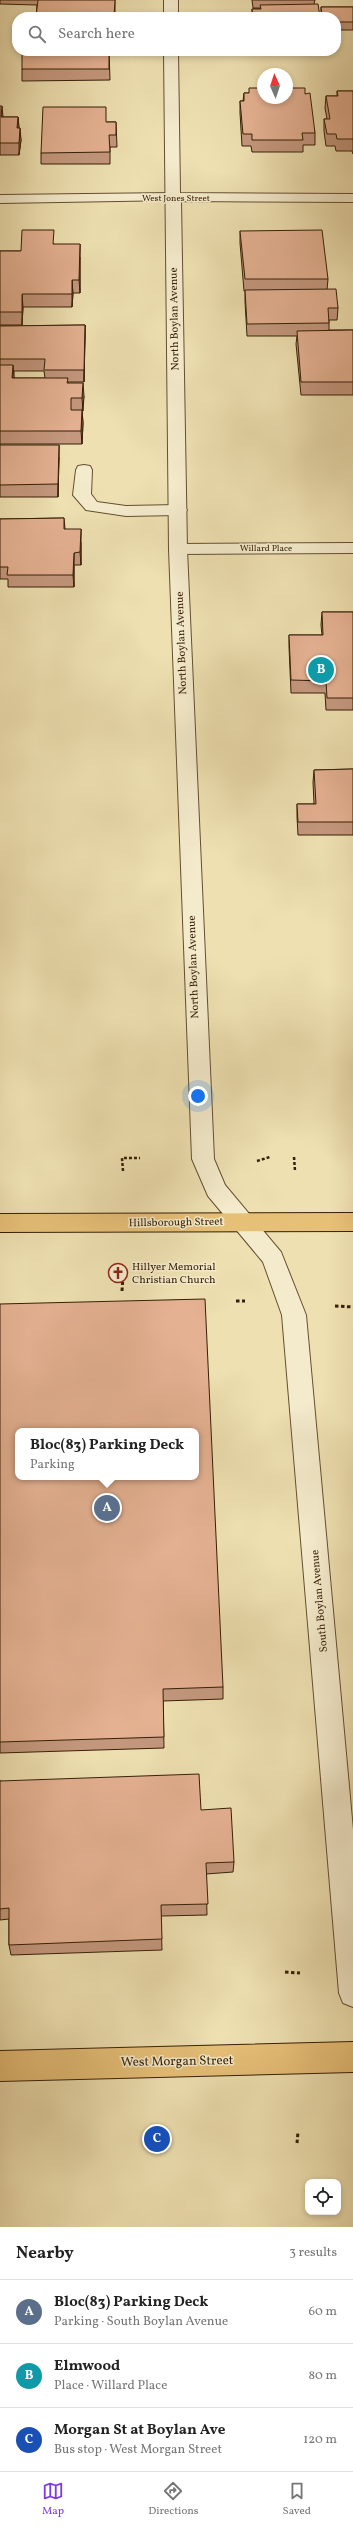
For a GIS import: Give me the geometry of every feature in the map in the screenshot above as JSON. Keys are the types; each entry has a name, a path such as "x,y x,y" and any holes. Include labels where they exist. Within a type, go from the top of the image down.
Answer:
{"main road":[{"name":"Hillsborough Street","path":"0,1223 353,1222"},
{"name":"West Morgan Street","path":"0,2066 353,2057"}],"street":[{"path":"171,0 171,12"},
{"name":"North Boylan Avenue","path":"171,56 178,549 203,1159 216,1190 243,1222"},
{"name":"West Jones Street","path":"0,199 353,198"},
{"path":"84,470 82,495 92,506 126,511 178,510"},
{"name":"Willard Place","path":"178,549 353,548"},
{"name":"South Boylan Avenue","path":"243,1222 273,1258 294,1315 303,1398 353,1993"}],"path":[{"path":"257,1161 270,1157"},
{"path":"294,1157 295,1171"},
{"path":"123,1170 122,1158 140,1158"},
{"path":"122,1291 123,1277"},
{"path":"335,1306 353,1308"},
{"path":"285,1972 300,1973"},
{"path":"297,2144 298,2132"}],"building":[{"path":"38,0 115,0 114,12 37,12"},
{"path":"318,4 319,12 252,12 252,9 261,9 260,5"},
{"path":"321,7 353,7 353,22 341,22 341,12 322,12"},
{"path":"22,56 109,56 109,69 22,69"},
{"path":"249,88 257,88 257,104 293,104 293,88 305,88 305,94 310,93 315,133 302,133 303,140 252,140 252,134 243,134 240,101 244,101 244,93 249,93"},
{"path":"337,91 353,91 353,139 337,139 336,134 327,134 324,119 330,119 326,96 338,96"},
{"path":"0,106 2,106 1,117 18,117 17,128 20,128 19,143 0,143"},
{"path":"43,107 106,107 106,122 116,122 116,135 109,135 110,152 41,153"},
{"path":"22,230 54,230 53,244 80,244 79,280 72,280 72,294 22,294 22,312 0,312 0,251 21,251"},
{"path":"322,230 328,279 245,279 240,231"},
{"path":"336,289 338,308 328,308 329,323 247,324 245,290"},
{"path":"85,325 84,370 44,370 45,359 0,359 0,326"},
{"path":"353,330 353,382 301,382 297,331"},
{"path":"0,365 13,365 12,378 68,378 67,383 83,383 82,398 71,398 71,410 82,410 81,431 0,431"},
{"path":"0,445 59,445 58,484 0,485"},
{"path":"64,518 64,529 81,529 80,552 74,553 73,575 7,575 8,567 0,567 0,519"},
{"path":"322,612 353,612 353,698 327,698 326,681 291,680 289,635 323,635"},
{"path":"353,769 353,822 298,822 297,804 316,804 314,770"},
{"path":"205,1299 223,1687 163,1689 164,1737 0,1742 0,1304"},
{"path":"199,1774 201,1810 231,1808 234,1862 206,1863 208,1904 161,1905 162,1939 9,1945 9,1908 0,1909 0,1781"}],"place":[{"name":"Elmwood","path":"321,670"},
{"name":"Hillyer Memorial Christian Church","path":"118,1273"},
{"name":"Bloc(83) Parking Deck","path":"107,1508"},
{"name":"Morgan St at Boylan Ave","path":"157,2139"}]}
